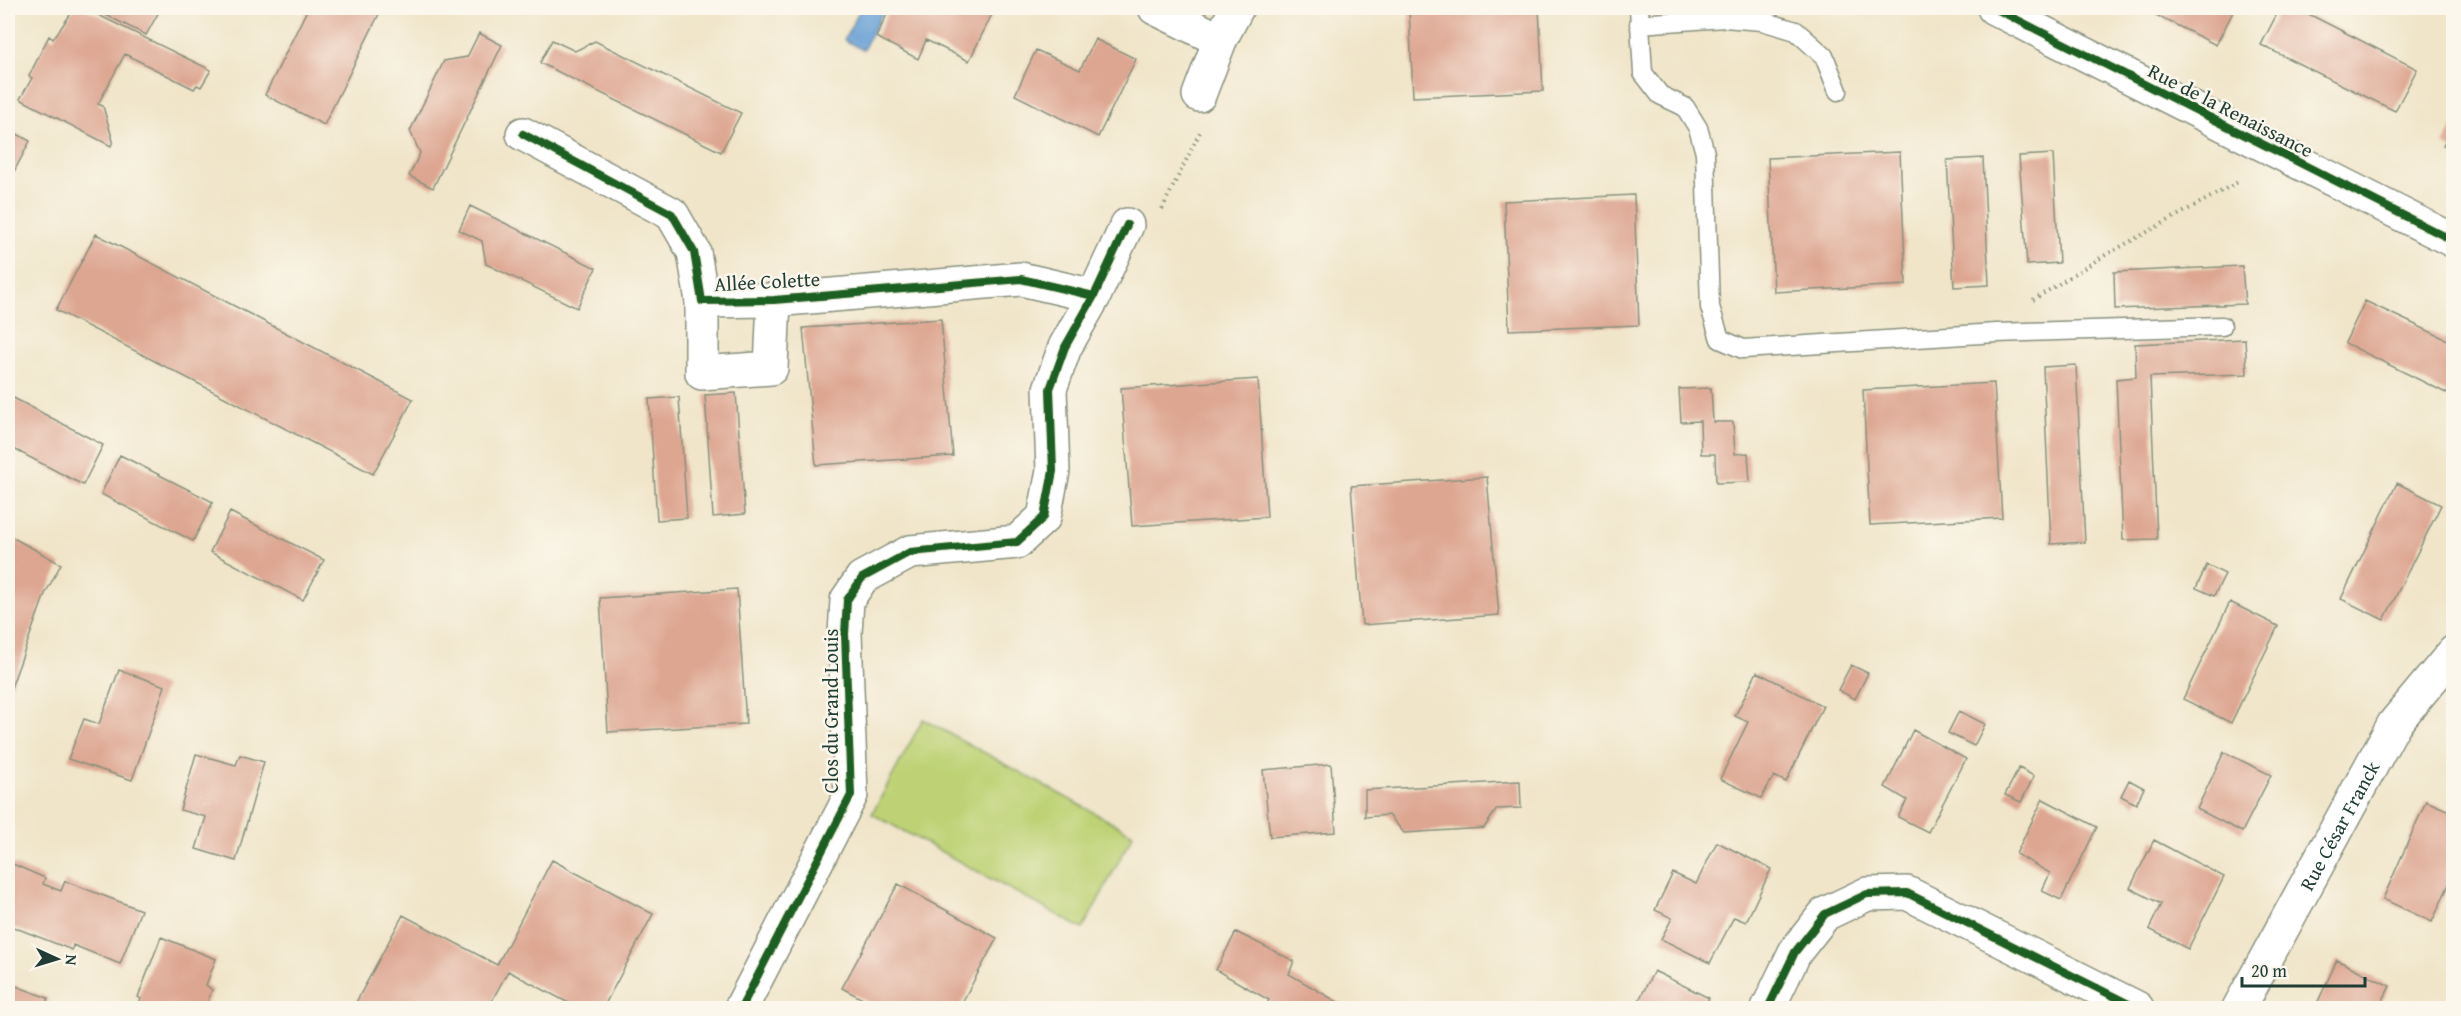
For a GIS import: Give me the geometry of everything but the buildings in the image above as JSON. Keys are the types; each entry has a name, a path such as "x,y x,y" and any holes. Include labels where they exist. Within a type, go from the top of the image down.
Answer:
{"street":[{"path":"1155,8 1220,40"},
{"path":"1199,95 1220,40 1237,8"},
{"name":"Rue de la Renaissance","path":"1994,8 2454,241"},
{"name":"Allée Colette","path":"523,134 672,214 694,252 702,300 774,300 1021,279 1094,296"},
{"name":"Clos du Grand Louis","path":"741,1008 851,795 845,634 847,600 862,578 910,552 1017,542 1044,517 1053,471 1050,389 1065,347 1094,296 1127,225"},
{"path":"702,300 702,373 771,368 774,300"},
{"name":"Rue César Franck","path":"2240,1008 2394,724 2454,652"},
{"path":"1768,1008 1795,952 1825,914 1867,894 1906,893 2137,1008"}],"lane":[{"path":"1839,91 1824,56 1796,31 1762,21 1639,16 1643,74 1660,94 1685,107 1698,128 1705,153 1710,307 1720,339 1743,350 1996,333 2222,326"}],"path":[{"path":"1127,225 1160,213 1201,128 1199,95"},
{"path":"1996,333 2036,297 2102,257 2238,182"}],"green space":[{"path":"923,719 1133,834 1083,929 872,814"}],"water":[{"path":"861,8 885,8 863,50 844,40"}],"cycle path":[{"path":"1994,8 2454,241"},
{"path":"523,134 672,214 694,252 702,301 774,300 1021,279 1094,296"},
{"path":"741,1008 851,795 845,634 847,600 862,578 910,552 1017,542 1044,517 1053,471 1050,389 1065,347 1094,296 1127,225"},
{"path":"1768,1008 1795,952 1825,914 1867,894 1907,893 2137,1008"}]}
